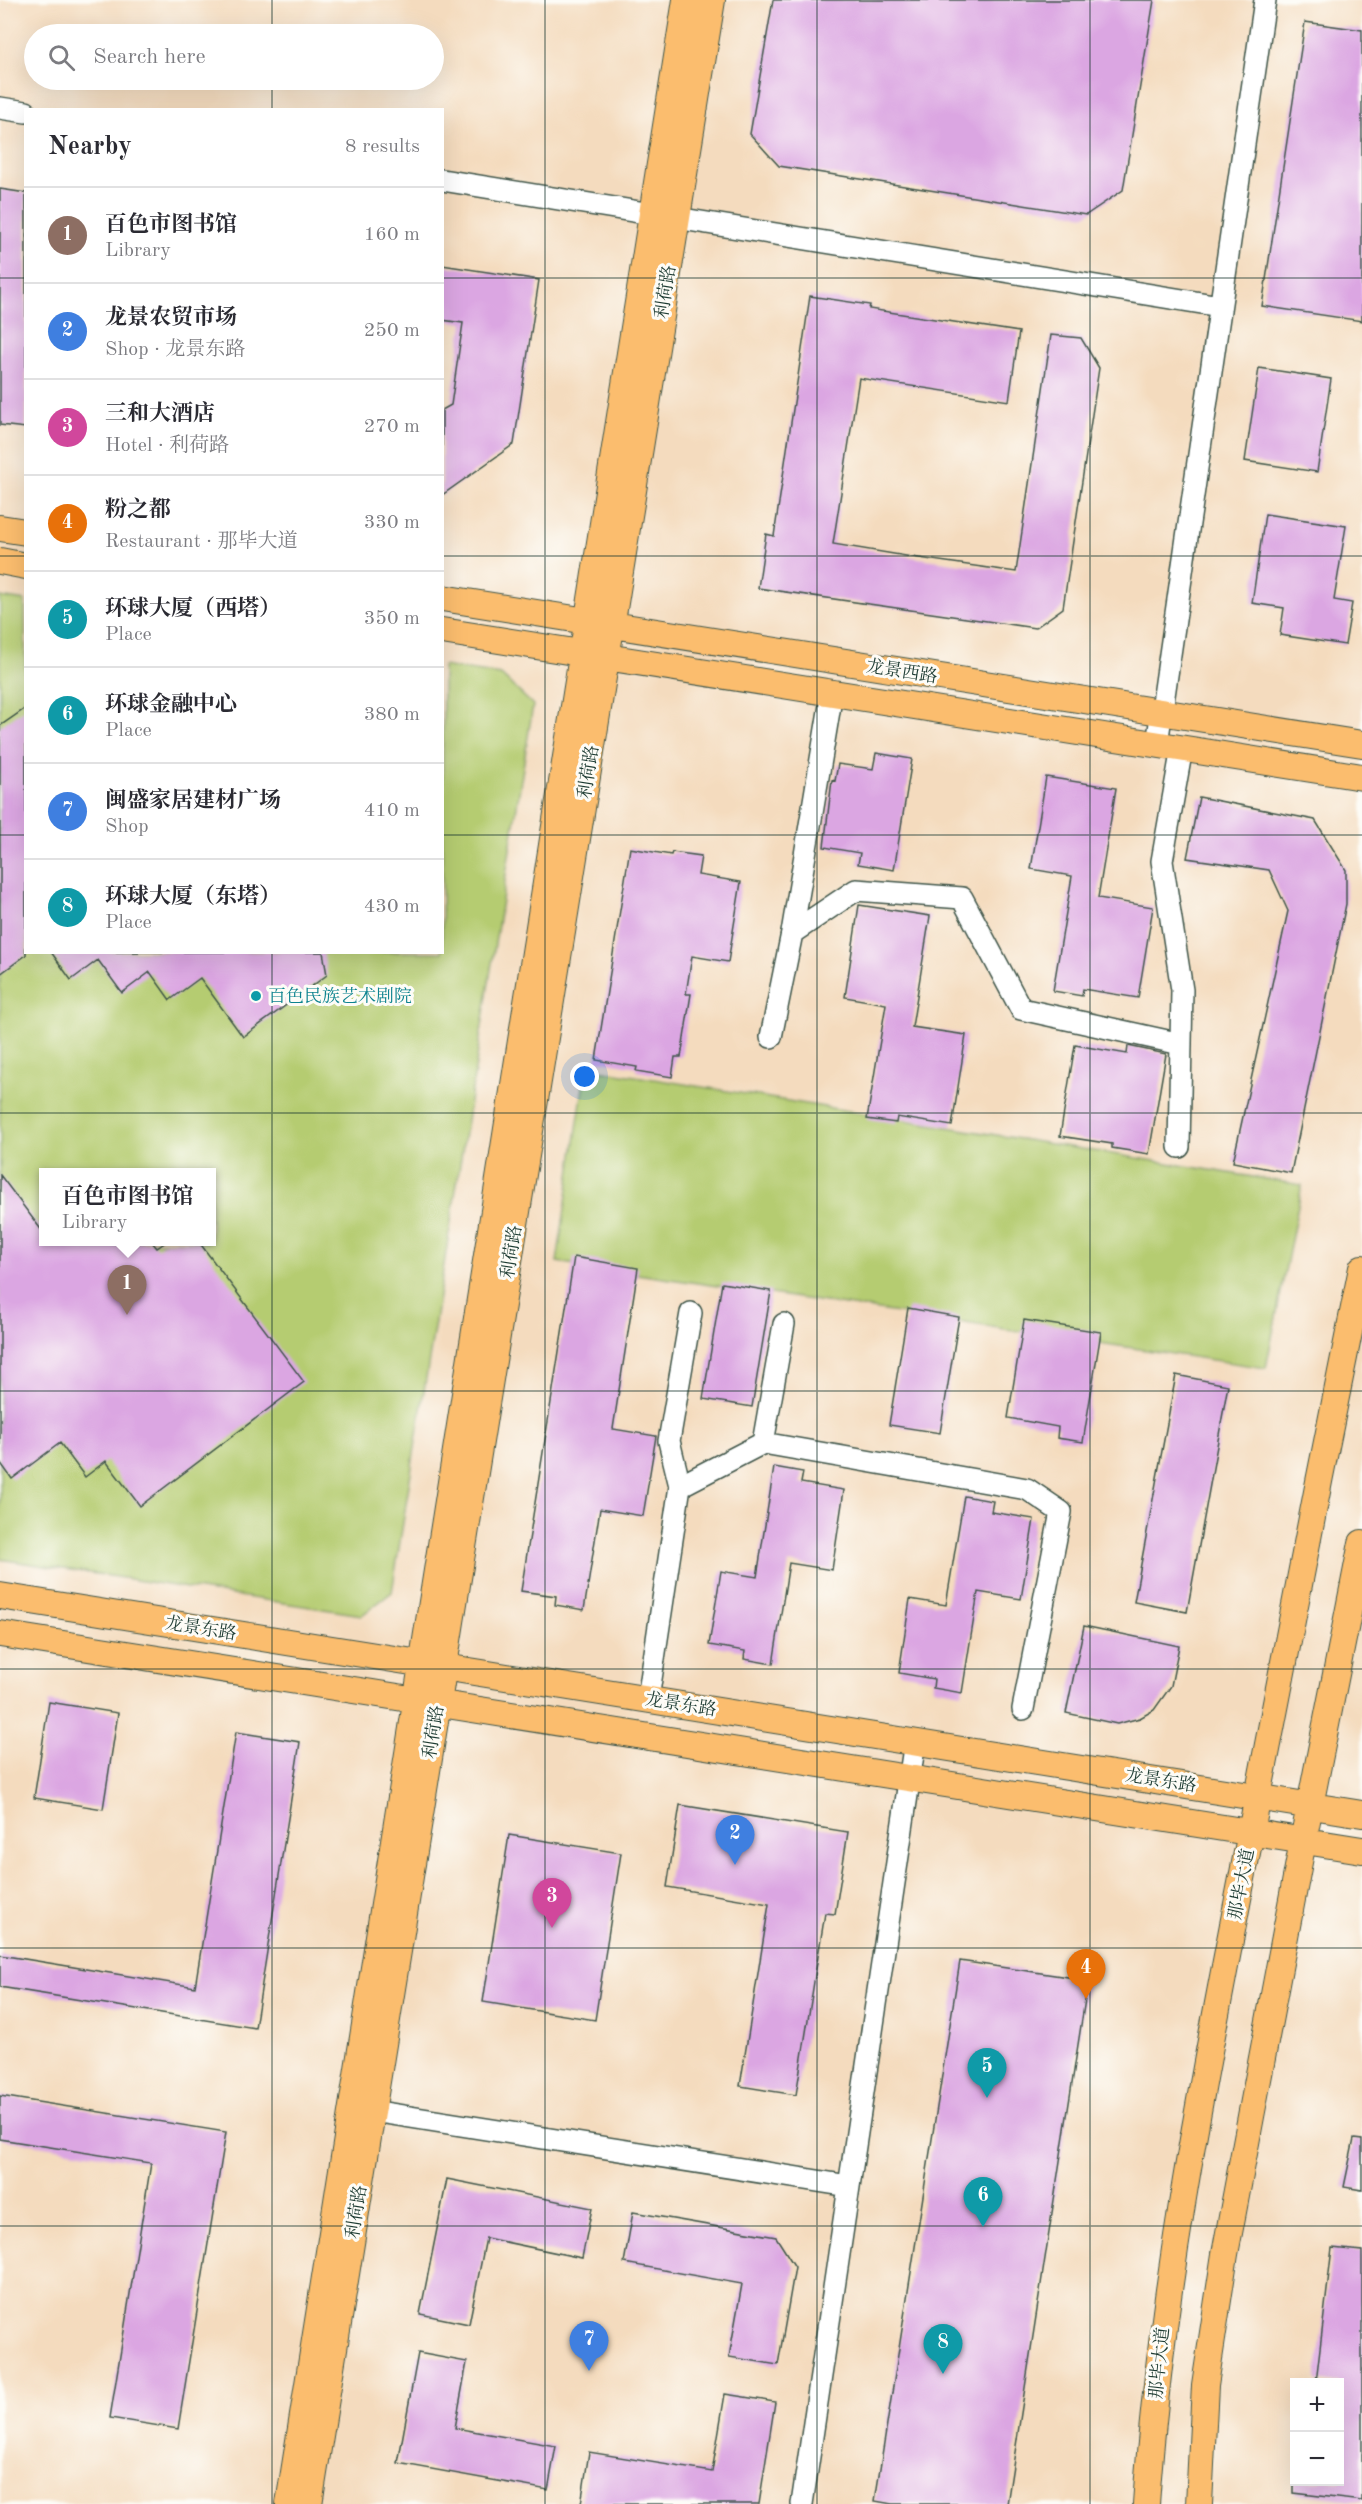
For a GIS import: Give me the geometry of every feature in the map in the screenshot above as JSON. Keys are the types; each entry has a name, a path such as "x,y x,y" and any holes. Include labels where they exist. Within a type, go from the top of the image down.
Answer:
{"main road":[{"name":"利荷路","path":"289,2504 427,1702 595,656 652,214 686,0"},
{"name":"利荷路","path":"600,623 677,218 712,0"},
{"path":"0,528 24,532"},
{"path":"0,561 24,566"},
{"name":"龙景西路","path":"444,598 1362,744"},
{"name":"龙景西路","path":"444,632 1362,777"},
{"name":"那毕大道","path":"1146,2504 1165,2308 1191,2144 1257,1795 1362,1268"},
{"path":"1198,2504 1205,2385 1225,2254 1362,1543"},
{"name":"龙景东路","path":"0,1596 1257,1795 1362,1814"},
{"name":"龙景东路","path":"0,1634 1362,1850"},
{"name":"利荷路","path":"309,2504 372,2111 427,1702"}],"street":[{"path":"1157,744 1265,0"},
{"path":"0,108 24,112"},
{"path":"444,180 1220,306"},
{"path":"771,1037 792,933 832,693"},
{"path":"1179,1147 1182,990 1162,861 1182,748"},
{"path":"792,933 856,890 962,898 1020,1010 1181,1044"},
{"path":"648,1699 680,1486 669,1441 691,1313"},
{"path":"764,1443 784,1324"},
{"path":"680,1486 764,1443 1027,1489 1061,1512 1023,1709"},
{"path":"802,2504 915,1741"},
{"path":"372,2111 849,2186"}],"green space":[{"path":"0,597 24,601 24,954 444,954 444,666 501,675 533,705 392,1592 362,1615 0,1559"},
{"path":"586,1068 1302,1185 1266,1368 557,1262"}],"building":[{"path":"773,0 1154,0 1123,190 1086,215 779,166 750,134"},
{"path":"1305,22 1362,30 1362,321 1262,306"},
{"path":"0,189 24,193 24,428 0,425"},
{"path":"444,265 539,280 514,444 444,494 444,409 451,405 463,323 444,320"},
{"path":"810,296 870,305 869,309 1019,332 1009,401 859,378 833,544 912,557 1016,572 1051,335 1081,338 1099,368 1063,608 1035,628 758,588 766,534 774,536"},
{"path":"1259,368 1331,379 1317,472 1245,461"},
{"path":"1265,514 1346,526 1334,600 1352,603 1345,645 1280,635 1284,608 1252,603"},
{"path":"24,709 24,954 26,955 0,974 0,726"},
{"path":"876,753 912,759 894,870 858,864 860,853 824,847 832,780 835,781 838,764 873,769"},
{"path":"1046,777 1116,788 1098,898 1153,907 1138,998 1083,989 1082,996 1053,991 1072,876 1031,869"},
{"path":"1199,797 1315,820 1346,870 1346,904 1291,1173 1233,1162 1288,911 1269,870 1187,858"},
{"path":"630,848 671,855 672,852 701,856 698,875 741,882 728,962 692,956 686,994 691,994 681,1057 675,1057 672,1077 636,1071 637,1067 596,1060"},
{"path":"859,905 930,916 912,1027 966,1035 952,1126 897,1117 896,1123 867,1119 886,1004 845,997"},
{"name":"百色民族艺术剧院","path":"52,954 323,954 327,975 243,1037 200,978 170,1000 150,972 122,993 98,960 71,980"},
{"path":"1075,1045 1127,1054 1128,1046 1166,1054 1149,1154 1112,1148 1112,1144 1060,1136"},
{"path":"0,1175 39,1227 39,1246 155,1246 157,1248 160,1246 202,1246 304,1382 140,1506 106,1461 85,1477 60,1443 12,1479 0,1462"},
{"path":"574,1257 638,1268 613,1429 656,1436 643,1516 600,1509 584,1610 555,1605 556,1596 521,1591"},
{"path":"722,1283 771,1291 752,1407 703,1399"},
{"path":"908,1308 959,1317 940,1433 889,1425"},
{"path":"1024,1320 1101,1332 1083,1442 1057,1438 1058,1427 1008,1418"},
{"path":"1176,1375 1228,1385 1187,1612 1134,1602"},
{"path":"774,1467 803,1472 801,1483 844,1490 832,1570 789,1563 773,1664 744,1659 745,1651 709,1645 721,1571 757,1577"},
{"path":"964,1496 993,1501 991,1512 1034,1519 1021,1599 978,1592 962,1693 933,1688 934,1679 899,1673 910,1599 946,1605"},
{"path":"1084,1626 1179,1646 1171,1686 1154,1710 1140,1718 1117,1724 1066,1713"},
{"path":"49,1702 118,1713 103,1809 34,1798"},
{"path":"236,1732 300,1742 255,2028 0,1987 0,1955 195,1987"},
{"path":"680,1805 848,1832 835,1914 825,1913 796,2095 740,2086 769,1904 667,1887"},
{"path":"509,1835 621,1853 595,2020 483,2002"},
{"path":"960,1961 1088,1980 1007,2504 892,2504 875,2501"},
{"path":"0,2096 226,2132 178,2429 110,2418 151,2163 0,2139"},
{"path":"1354,2139 1362,2140 1362,2190 1344,2187"},
{"path":"447,2179 592,2208 582,2258 486,2238 469,2324 420,2314"},
{"path":"633,2212 776,2237 795,2267 778,2365 729,2357 742,2284 624,2263"},
{"path":"1332,2248 1362,2251 1362,2501 1294,2493 1294,2486 1344,2486 1344,2378 1316,2378"},
{"path":"418,2353 467,2362 455,2428 556,2446 548,2490 398,2463"},
{"path":"725,2394 775,2402 759,2504 581,2504 589,2452 712,2472"}],"place":[{"name":"百色民族艺术剧院","path":"256,996"},
{"name":"百色市图书馆","path":"127,1315"},
{"name":"龙景农贸市场","path":"735,1865"},
{"name":"三和大酒店","path":"552,1928"},
{"name":"粉之都","path":"1086,1999"},
{"name":"环球大厦（西塔）","path":"987,2098"},
{"name":"环球金融中心","path":"983,2227"},
{"name":"闽盛家居建材广场","path":"589,2371"},
{"name":"环球大厦（东塔）","path":"943,2374"}]}
